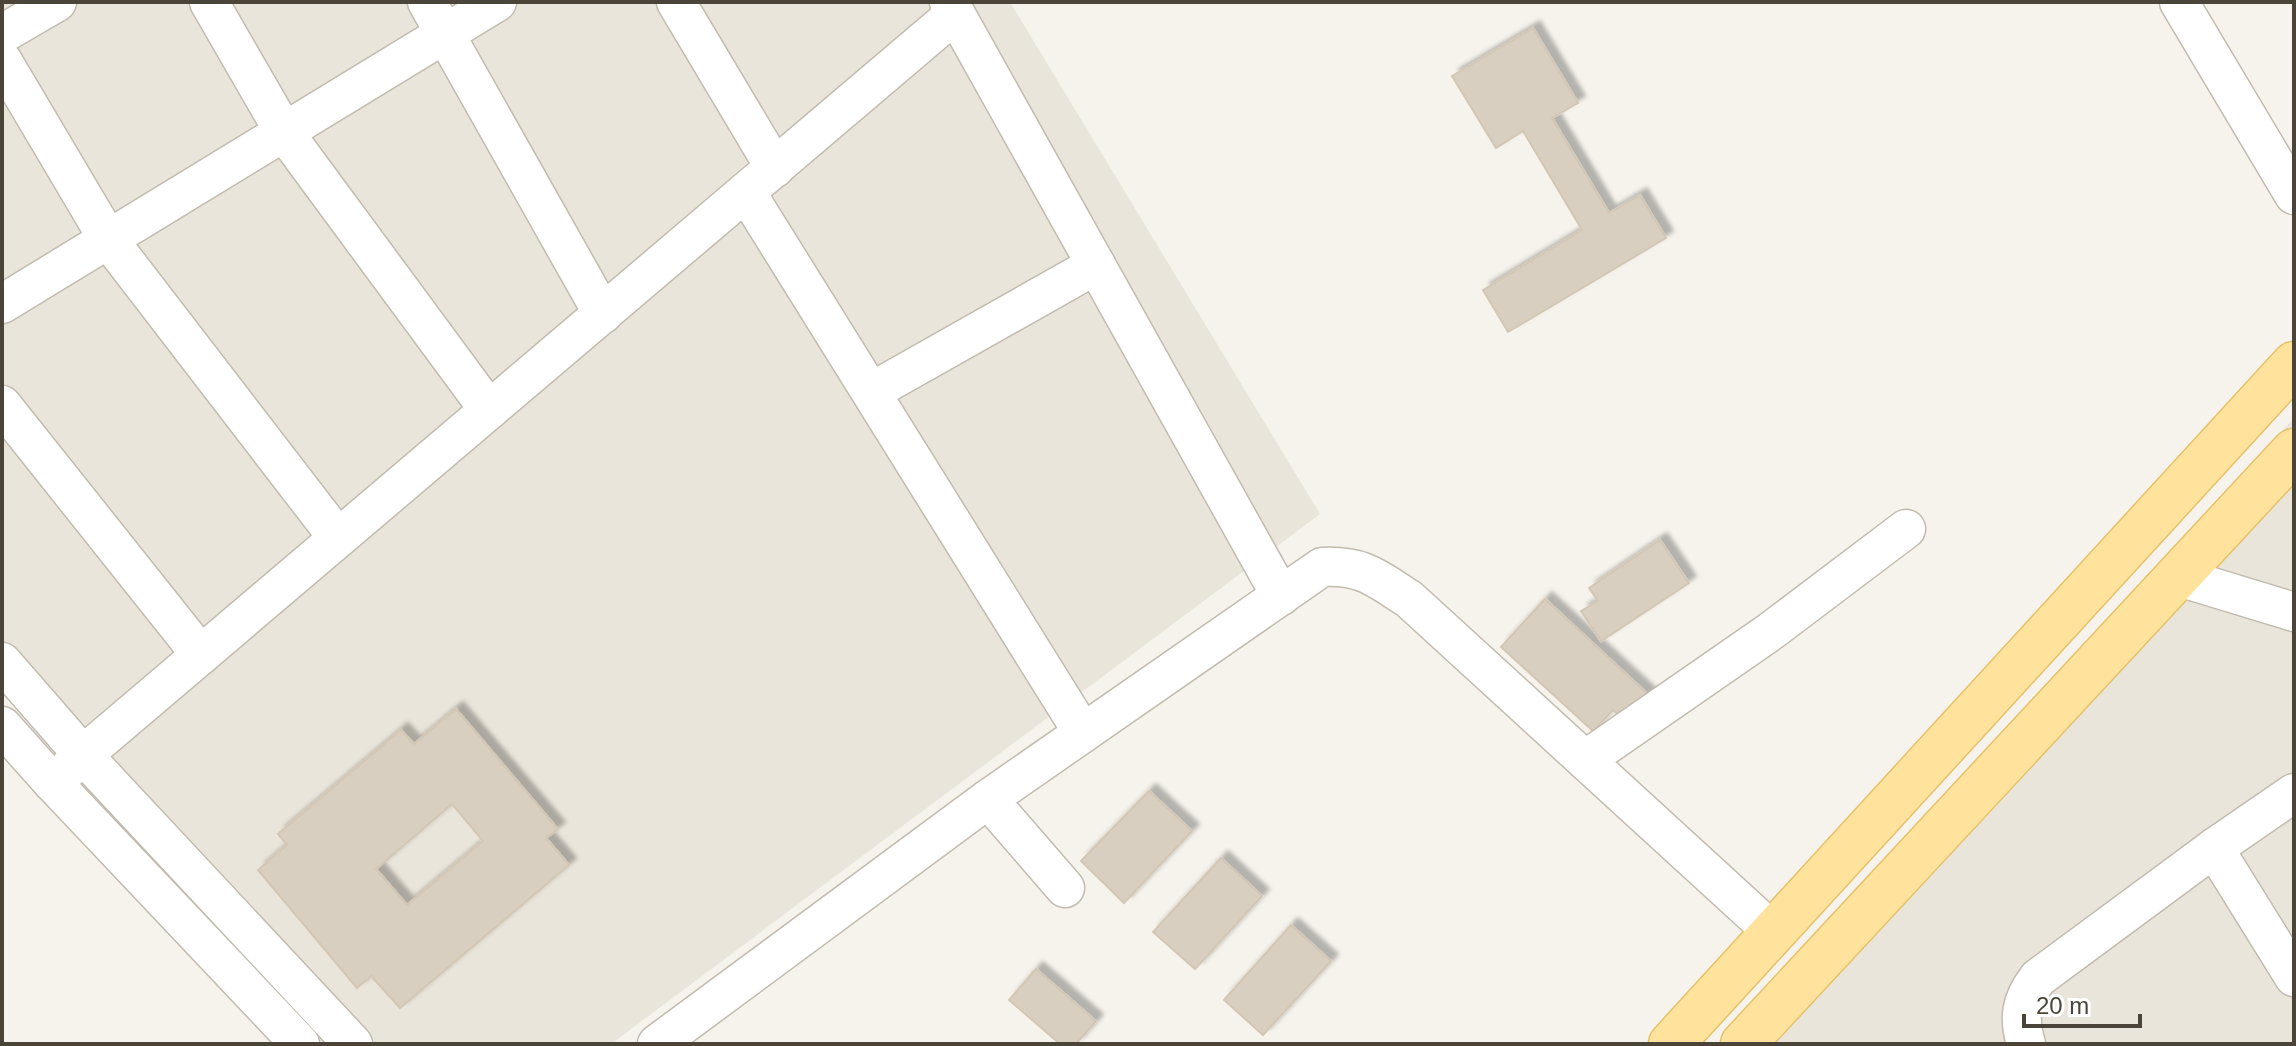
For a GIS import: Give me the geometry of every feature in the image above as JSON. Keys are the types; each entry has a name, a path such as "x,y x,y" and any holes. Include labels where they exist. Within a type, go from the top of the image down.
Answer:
{"main road":[{"path":"1681,1041 1774,933 2294,364"},
{"path":"1743,1044 2294,451"}],"street":[{"path":"2,34 57,2"},
{"path":"209,2 284,132 489,410"},
{"path":"2,304 284,132 436,18 497,2"},
{"path":"676,2 775,168"},
{"path":"2179,2 2294,195"},
{"path":"53,783 775,168 952,8 1281,596"},
{"path":"436,18 603,314"},
{"path":"2,60 108,239 338,538"},
{"path":"746,192 1083,733"},
{"path":"871,392 1096,265"},
{"path":"2,405 201,655"},
{"path":"1585,760 1771,631 1906,529"},
{"path":"657,1044 988,799 1322,567 1347,566 1370,574 1409,599 1774,933"},
{"path":"2179,577 2294,612"},
{"path":"2,662 83,755 353,1044"},
{"path":"2,726 283,1037"},
{"path":"2026,1044 2020,1009 2038,978 2294,793"},
{"path":"988,799 1065,888"},
{"path":"2214,848 2294,977"}],"shaded area":[{"path":"2,2 1010,2 1320,514 611,1044 320,1044 94,785 2,685"},
{"path":"2294,418 2294,1044 1718,1044"}],"building":[{"path":"1533,28 1578,103 1552,118 1609,213 1640,195 1666,238 1508,332 1483,290 1582,230 1523,131 1496,148 1452,76"},
{"path":"1660,540 1689,583 1601,641 1581,611 1598,601 1589,588"},
{"path":"1545,599 1652,698 1628,724 1613,710 1593,731 1501,647"},
{"path":"456,709 558,829 546,838 569,865 400,1008 371,976 357,988 258,870 287,845 278,834 401,730 414,744","holes":["452,804 483,841 407,905 376,869"]},
{"path":"1149,791 1192,831 1124,903 1081,861"},
{"path":"1221,858 1262,896 1195,969 1153,932"},
{"path":"1291,925 1331,961 1263,1035 1224,1000"},
{"path":"1036,969 1096,1021 1076,1044 1060,1044 1009,1000"}]}
